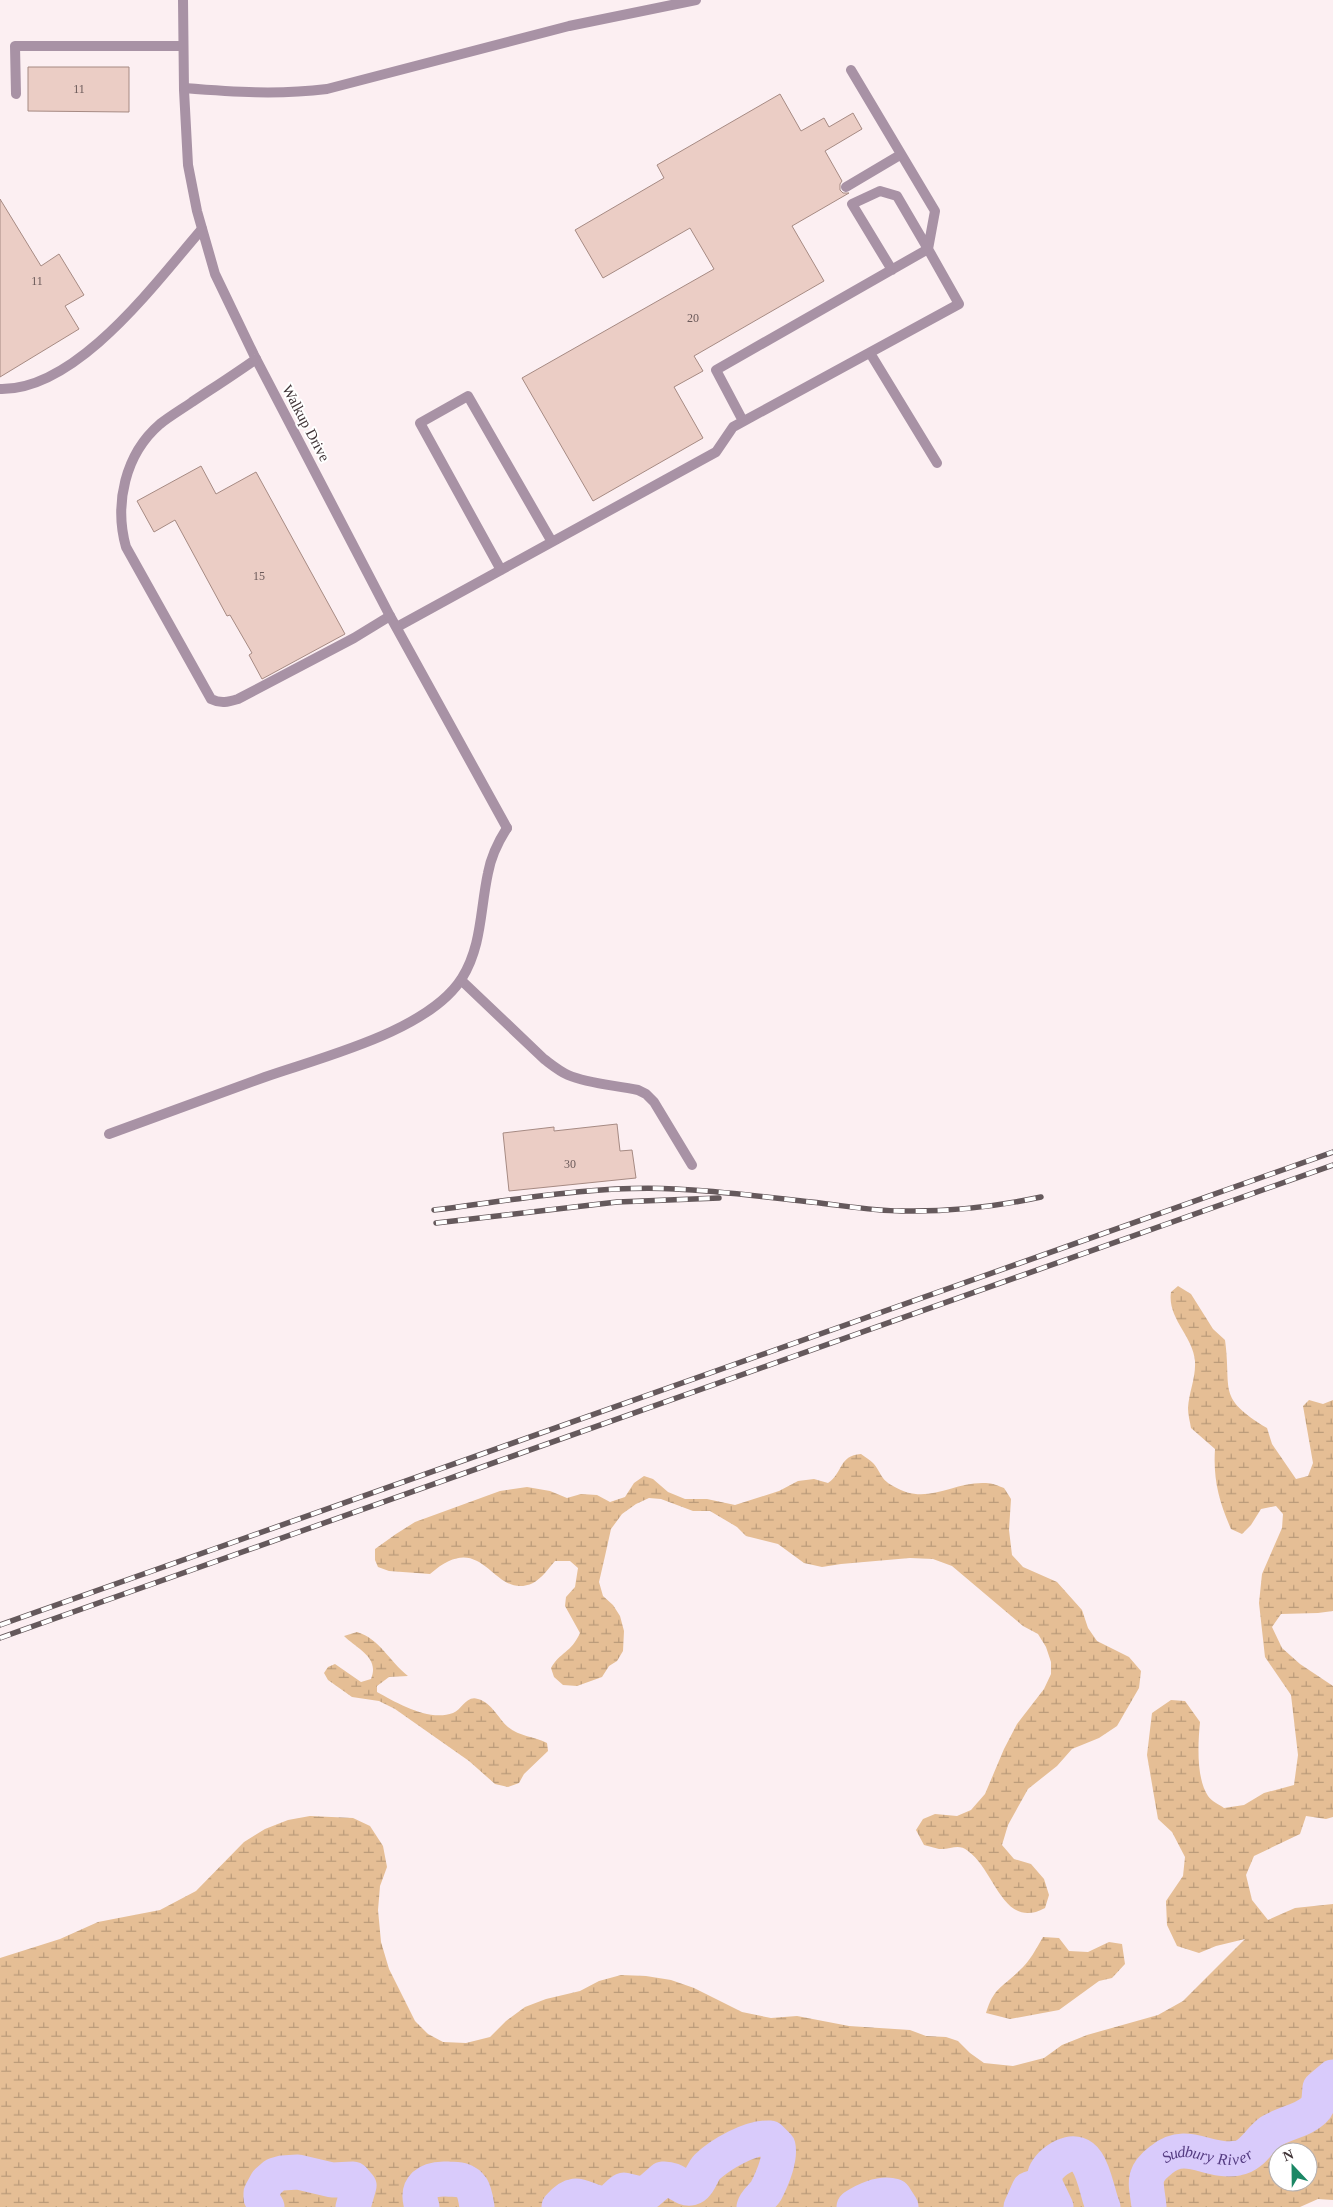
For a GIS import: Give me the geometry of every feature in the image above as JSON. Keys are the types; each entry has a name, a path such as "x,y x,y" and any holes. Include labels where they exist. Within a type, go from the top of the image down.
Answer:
{"street":[{"name":"Walkup Drive","path":"183,0 184,88 188,165 202,229 215,274 256,359 390,616 507,828 491,860 478,939 469,965 461,980"},
{"path":"184,88 254,94 327,89 569,26 696,0"},
{"path":"16,94 15,46 183,46"},
{"path":"743,422 716,370 928,249 935,211 851,70"},
{"path":"846,187 900,155"},
{"path":"396,627 716,452 733,427 959,304 897,196 880,191 852,204 892,270"},
{"path":"0,389 31,385 53,375 82,357 145,295 202,229"},
{"path":"870,352 937,463"},
{"path":"256,359 160,424 143,443 130,466 120,505 121,529 126,547 211,699 218,702 226,703 238,699 354,638 390,616"},
{"path":"501,570 420,423 468,396 552,542"},
{"path":"109,1134 391,1031 422,1015 447,995 461,980 544,1059 556,1068 574,1077 638,1090 646,1094 654,1102 692,1166"}],"green space":[{"path":"1178,1286 1191,1294 1213,1329 1225,1340 1228,1382 1233,1400 1240,1408 1267,1428 1272,1444 1296,1479 1308,1476 1313,1463 1303,1406 1309,1400 1323,1404 1333,1400 1333,1611 1281,1614 1272,1627 1282,1648 1300,1664 1333,1686 1333,1817 1326,1819 1306,1816 1300,1834 1254,1856 1246,1875 1252,1900 1268,1920 1295,1908 1333,1904 1333,2200 1318,2199 1300,2207 0,2207 0,1958 60,1939 98,1922 160,1910 196,1891 244,1842 265,1829 288,1820 310,1816 353,1818 370,1826 383,1846 387,1867 380,1886 378,1910 381,1942 389,1969 415,2021 428,2034 443,2042 466,2043 490,2037 506,2021 525,2007 546,1999 580,1991 599,1981 621,1975 671,1980 694,1988 742,2012 771,2018 797,2016 849,2026 910,2030 926,2036 946,2037 958,2041 984,2063 1013,2066 1044,2058 1062,2045 1087,2035 1158,2015 1183,2001 1245,1939 1216,1946 1199,1953 1177,1946 1167,1925 1166,1901 1183,1876 1185,1857 1172,1832 1158,1819 1147,1755 1152,1713 1171,1700 1185,1701 1200,1722 1199,1760 1204,1789 1209,1798 1224,1808 1244,1805 1264,1793 1294,1785 1298,1755 1291,1695 1265,1657 1259,1603 1262,1574 1282,1528 1283,1514 1276,1506 1261,1509 1251,1525 1242,1534 1231,1529 1218,1490 1215,1470 1215,1449 1191,1428 1188,1408 1195,1361 1190,1343 1176,1319 1171,1301 1171,1292"},
{"path":"861,1454 873,1463 885,1480 905,1492 928,1494 974,1483 988,1483 1004,1488 1011,1499 1009,1530 1012,1555 1023,1567 1057,1582 1082,1610 1088,1628 1097,1641 1129,1657 1141,1671 1139,1688 1117,1726 1099,1738 1072,1749 1057,1766 1028,1789 1008,1825 1002,1845 1014,1859 1031,1864 1044,1879 1049,1895 1045,1908 1031,1913 1019,1911 1009,1905 986,1871 968,1851 961,1847 939,1849 924,1845 916,1830 923,1819 935,1814 957,1816 971,1810 985,1794 1017,1724 1044,1689 1051,1674 1051,1662 1046,1647 1038,1634 1023,1626 952,1566 933,1559 910,1558 822,1567 804,1563 778,1544 746,1536 737,1527 710,1511 693,1511 661,1499 649,1498 622,1514 611,1529 599,1582 603,1596 613,1605 620,1616 624,1631 623,1651 617,1661 609,1666 602,1677 577,1686 563,1685 554,1677 551,1668 573,1645 580,1633 565,1606 566,1597 575,1587 578,1568 570,1561 555,1561 536,1581 519,1586 507,1583 476,1560 464,1557 449,1561 430,1574 389,1571 378,1567 375,1560 375,1549 415,1522 500,1491 527,1487 550,1491 567,1498 581,1494 597,1495 610,1502 625,1497 634,1483 644,1476 653,1479 668,1492 685,1499 707,1499 735,1505 779,1491 798,1481 814,1479 828,1483 848,1458"},
{"path":"357,1632 365,1635 378,1645 408,1676 389,1677 377,1686 377,1692 414,1710 434,1715 453,1713 470,1699 478,1699 491,1707 508,1727 522,1735 547,1743 548,1751 524,1774 519,1783 508,1787 495,1784 469,1761 395,1709 379,1701 352,1697 328,1680 324,1673 328,1667 335,1664 361,1682 371,1679 373,1671 370,1659 344,1636"},
{"path":"1043,1937 1059,1938 1069,1951 1088,1952 1109,1942 1122,1944 1125,1964 1112,1978 1099,1981 1059,2010 1010,2019 986,2013 992,1998 999,1988 1027,1963"}],"building":[{"path":"28,67 129,67 129,112 28,111"},
{"path":"780,94 801,131 824,118 829,127 853,113 862,129 825,151 842,181 840,190 843,193 849,193 792,226 824,281 694,356 703,371 674,387 703,438 593,501 522,378 714,269 690,228 603,278 575,230 664,178 657,165"},
{"path":"0,199 41,266 59,254 84,295 65,306 79,329 0,377"},
{"path":"201,466 216,494 256,472 345,634 262,679 249,655 252,653 230,615 227,616 175,520 154,532 137,501"},
{"path":"617,1124 620,1151 632,1150 636,1178 509,1191 503,1133 554,1127 554,1131"}],"waterway":[{"name":"Sudbury River","path":"1149,2207 1146,2186 1147,2176 1161,2160 1180,2151 1189,2151 1227,2159 1243,2157 1270,2132 1304,2117 1314,2110 1318,2103 1320,2088 1333,2077"},
{"name":"Sudbury River","path":"559,2207 566,2200 577,2196 597,2203 606,2203 624,2190 641,2194 648,2192 663,2179 672,2180 691,2188 696,2185 707,2167 720,2157 745,2143 762,2138 770,2138 778,2146 777,2163 766,2191 754,2207"},
{"name":"Sudbury River","path":"1056,2207 1045,2184 1045,2174 1056,2161 1064,2156 1074,2154 1081,2156 1087,2162 1103,2207"},
{"name":"Sudbury River","path":"267,2207 261,2198 261,2193 267,2182 275,2175 298,2172 332,2180 353,2179 359,2186 353,2207"},
{"name":"Sudbury River","path":"422,2207 420,2200 422,2189 429,2182 440,2179 461,2180 467,2183 474,2192 477,2207"},
{"path":"1021,2207 1029,2189 1045,2184"},
{"name":"Sudbury River","path":"854,2207 873,2197 883,2195 894,2196 901,2207"}],"railway":[{"path":"0,1625 1333,1152"},
{"path":"0,1638 1333,1165"},
{"path":"434,1210 554,1194 645,1188 726,1193 890,1211 937,1211 972,1208 1041,1197"},
{"path":"436,1223 617,1202 719,1198"}]}
